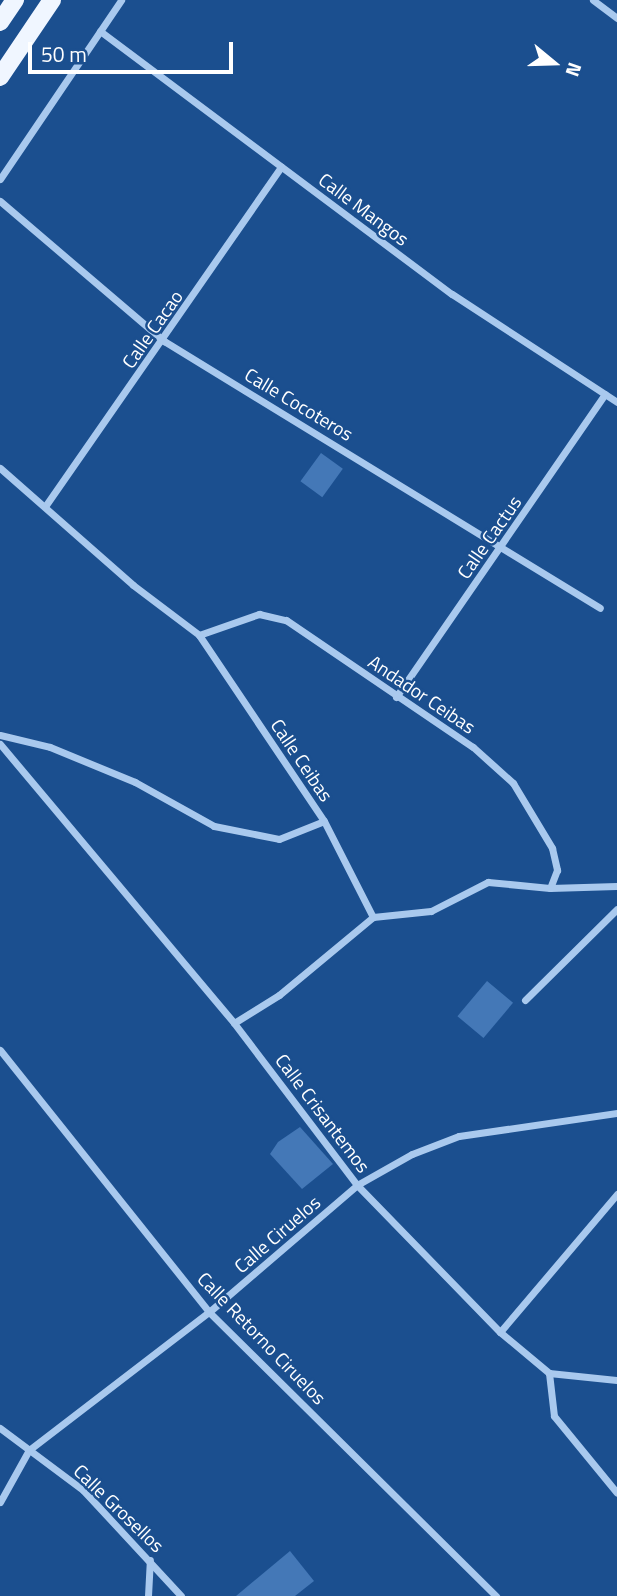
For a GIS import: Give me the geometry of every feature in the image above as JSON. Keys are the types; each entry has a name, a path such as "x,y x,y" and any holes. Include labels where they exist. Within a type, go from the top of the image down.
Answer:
{"main road":[{"path":"0,22 15,0"},
{"path":"0,77 52,0"}],"street":[{"path":"0,179 121,0"},
{"path":"593,0 617,18"},
{"name":"Calle Mangos","path":"100,30 452,294 617,402"},
{"name":"Calle Cacao","path":"46,505 164,341 281,167"},
{"name":"Calle Cocoteros","path":"0,201 164,341 600,608"},
{"name":"Calle Cactus","path":"396,697 605,394"},
{"name":"Calle Ceibas","path":"0,468 46,505 133,585 200,635 324,821 373,917"},
{"name":"Andador Ceibas","path":"200,635 260,614 286,620 473,747 513,783 552,848 557,870 550,888"},
{"path":"0,736 50,747 135,782 214,826 279,839 324,821"},
{"name":"Calle Crisantemos","path":"0,744 234,1023 357,1185 500,1332 549,1373"},
{"path":"234,1023 279,995 373,917 431,911 488,882 550,888 617,886"},
{"path":"525,1000 617,909"},
{"name":"Calle Retorno Ciruelos","path":"0,1049 209,1312 496,1596"},
{"name":"Calle Ciruelos","path":"29,1450 209,1312 357,1185 412,1154 459,1136 617,1113"},
{"path":"500,1332 617,1194"},
{"path":"617,1380 549,1373 554,1416 617,1493"},
{"path":"0,1428 29,1450 0,1503"},
{"name":"Calle Grosellos","path":"29,1450 83,1490 150,1559 181,1596"},
{"path":"148,1596 150,1559"}],"building":[{"path":"321,453 343,469 322,497 300,481"},
{"path":"487,981 513,1003 483,1038 457,1016"},
{"path":"300,1127 333,1164 302,1189 270,1154 278,1142"},
{"path":"290,1551 314,1581 295,1596 236,1596"}]}
